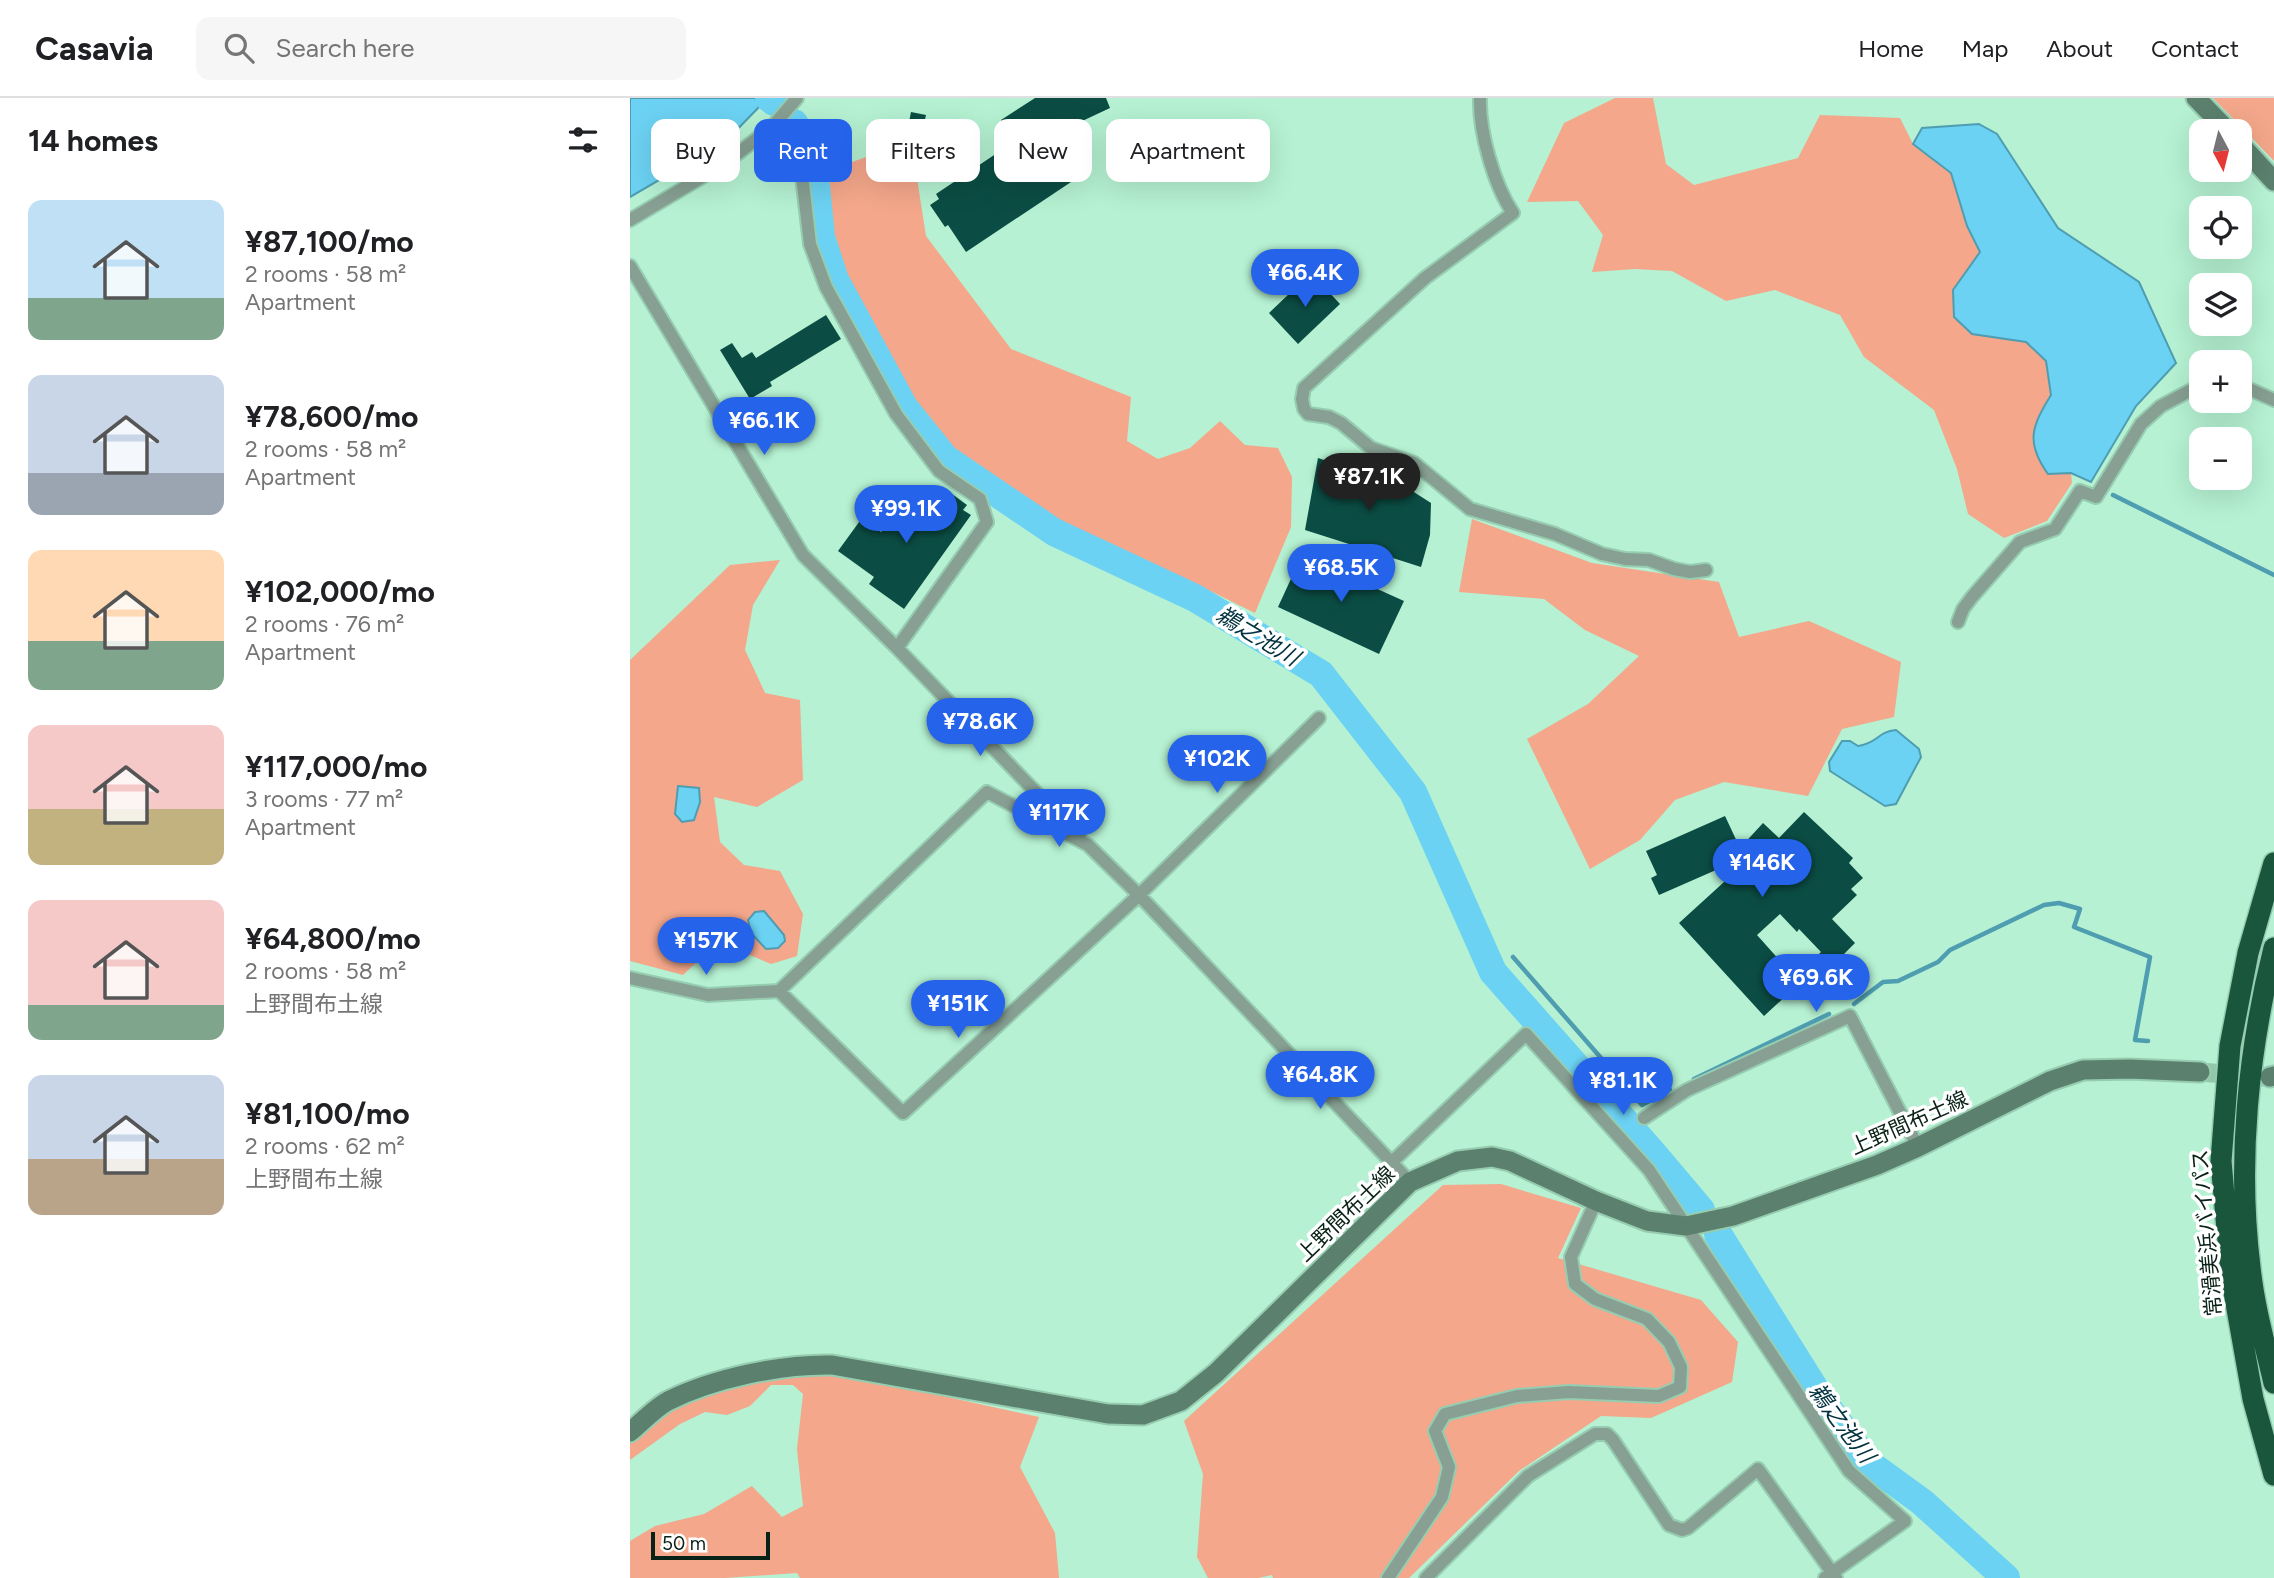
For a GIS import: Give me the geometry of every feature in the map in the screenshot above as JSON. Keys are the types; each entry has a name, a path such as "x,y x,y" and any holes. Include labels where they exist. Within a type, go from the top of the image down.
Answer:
{"highway":[{"name":"常滑美浜バイパス","path":"2274,863 2248,953 2230,1046 2221,1161 2231,1275 2253,1399 2274,1475"},
{"name":"常滑美浜バイパス","path":"2274,948 2254,1049 2244,1159 2250,1267 2274,1383"}],"main road":[{"path":"2196,98 2216,119"},
{"path":"2252,157 2274,181"},
{"name":"上野間布土線","path":"630,1432 667,1402 718,1382 806,1364 832,1365 1108,1414 1143,1415 1181,1401 1216,1373 1410,1182 1458,1161 1492,1157 1510,1161 1596,1201 1647,1221 1686,1226 1733,1216 1877,1165 2050,1081 2083,1070 2200,1072"}],"street":[{"path":"779,119 797,98"},
{"path":"1480,98 1481,116 1497,183 1513,213 1425,278 1304,388 1304,409 1308,414 1329,417 1341,423 1371,448 1414,463 1471,509 1555,534 1602,554 1649,560 1690,572 1706,570"},
{"path":"630,220 724,164 754,141"},
{"path":"802,182 810,244 826,286 896,414 939,471 980,499 987,523 897,648"},
{"path":"630,266 803,555 1139,895 1410,1182"},
{"path":"2252,390 2274,400"},
{"path":"1958,622 1972,597 2020,542 2055,529 2080,491 2096,497 2131,438 2150,414 2189,391"},
{"path":"779,991 903,1113 1139,895 1319,718"},
{"path":"630,978 708,995 779,991 987,792 1088,845"},
{"path":"1644,1118 1687,1090 1850,1016 1918,1147"},
{"path":"1392,1161 1526,1034 1649,1170 1849,1471 1905,1521 1831,1576 1758,1469 1688,1528 1678,1529 1668,1525 1613,1440 1601,1433 1595,1434 1528,1476 1426,1578"},
{"path":"1388,1578 1442,1497 1449,1467 1435,1431 1445,1414 1517,1396 1569,1392 1660,1396 1680,1387 1681,1367 1669,1342 1647,1319 1595,1299 1575,1284 1572,1257 1596,1201"}],"shaded area":[{"path":"1615,98 1653,98 1666,164 1694,185 1798,158 1820,115 1900,118 1913,144 1951,173 1967,226 1980,252 1953,290 1972,334 2026,342 2046,361 2051,395 2036,426 2039,461 2071,473 2072,483 2047,521 2004,538 1968,514 1957,469 1934,410 1864,357 1840,315 1775,290 1726,301 1672,271 1635,269 1592,272 1603,235 1578,201 1527,202 1564,123"},
{"path":"2213,98 2274,98 2274,161 2252,138 2252,119 2233,119"},
{"path":"866,157 866,182 918,182 926,236 1011,349 1131,397 1127,441 1158,459 1190,448 1220,421 1245,445 1278,448 1292,477 1291,527 1255,613 1192,582 1058,525 949,449 910,400 846,280 826,232 829,182 852,182 852,162"},
{"path":"1472,519 1592,563 1719,582 1739,637 1809,621 1901,662 1894,717 1842,729 1808,796 1724,782 1675,800 1640,840 1590,869 1527,739 1588,704 1639,656 1585,630 1544,599 1459,592"},
{"path":"780,560 753,605 745,650 765,693 800,700 803,780 757,807 714,797 720,842 744,865 780,871 803,914 797,956 771,964 731,947 700,959 683,975 630,961 630,660 730,565"},
{"path":"1501,1184 1581,1208 1558,1258 1701,1300 1738,1342 1732,1382 1651,1418 1601,1416 1519,1471 1409,1578 1273,1578 1272,1575 1258,1578 1208,1578 1197,1557 1203,1474 1184,1421 1443,1185"},
{"path":"820,1369 1039,1417 1020,1467 1055,1533 1059,1578 800,1578 797,1573 724,1578 630,1578 630,1541 655,1526 704,1514 752,1486 782,1517 803,1506 797,1449 803,1394 793,1385 771,1385 750,1406 727,1415 705,1412 680,1424 630,1460 630,1443 678,1404 763,1377"}],"water":[{"path":"630,98 755,98 760,106 740,127 740,119 651,119 651,182 656,182 630,197"},
{"path":"1979,124 1997,134 2058,228 2139,282 2176,363 2136,406 2091,482 2071,473 2048,474 2036,453 2036,425 2051,395 2046,361 2026,342 1972,334 1954,317 1953,290 1980,252 1967,226 1951,173 1913,144 1922,128"},
{"path":"1896,730 1919,749 1921,757 1896,804 1885,806 1830,771 1829,762 1842,741 1850,741 1858,746"},
{"path":"678,786 699,788 700,802 694,820 682,822 675,814"},
{"path":"764,911 784,935 785,941 778,948 766,949 751,933 748,920 755,912"}],"building":[{"path":"1035,98 1106,98 1110,108 1087,119 1003,119"},
{"path":"911,112 926,115 925,119 910,119"},
{"path":"994,155 994,182 1071,182 966,252 948,225 945,227 930,205 939,199 936,194 954,182 980,182 980,164"},
{"path":"1311,273 1340,304 1298,344 1269,313"},
{"path":"826,315 841,339 770,382 772,386 750,399 720,350 732,343 742,358 752,352 756,358"},
{"path":"1318,458 1406,487 1431,503 1430,535 1421,567 1305,530"},
{"path":"948,491 967,505 963,510 971,515 904,609 869,584 874,577 838,551 862,518 881,532 910,494 928,506 933,499 939,503"},
{"path":"1302,555 1404,601 1379,654 1278,607"},
{"path":"1804,812 1853,858 1849,863 1863,878 1851,889 1857,895 1832,919 1855,943 1826,972 1813,960 1821,952 1780,914 1757,935 1800,983 1764,1016 1679,923 1757,852 1659,895 1651,878 1657,875 1646,851 1725,816 1740,848 1763,823 1779,838"}],"waterway":[{"name":"鵜之池川","path":"769,98 774,102"},
{"name":"鵜之池川","path":"816,182 821,237 835,280 904,407 945,458 1054,532 1195,598 1321,674 1413,792 1493,972 1701,1210"},
{"path":"2113,495 2274,575"},
{"path":"1854,1004 1883,982 1898,981 1938,962 1950,950 2044,905 2059,903 2080,909 2074,927 2150,957 2135,1040 2148,1041"},
{"path":"1513,957 1642,1105 1670,1090"},
{"path":"1694,1079 1829,1014"},
{"name":"鵜之池川","path":"1718,1234 1820,1397 1867,1462 1922,1502 2006,1578"}],"tunnel":[{"path":"2200,1072 2265,1077"}]}
